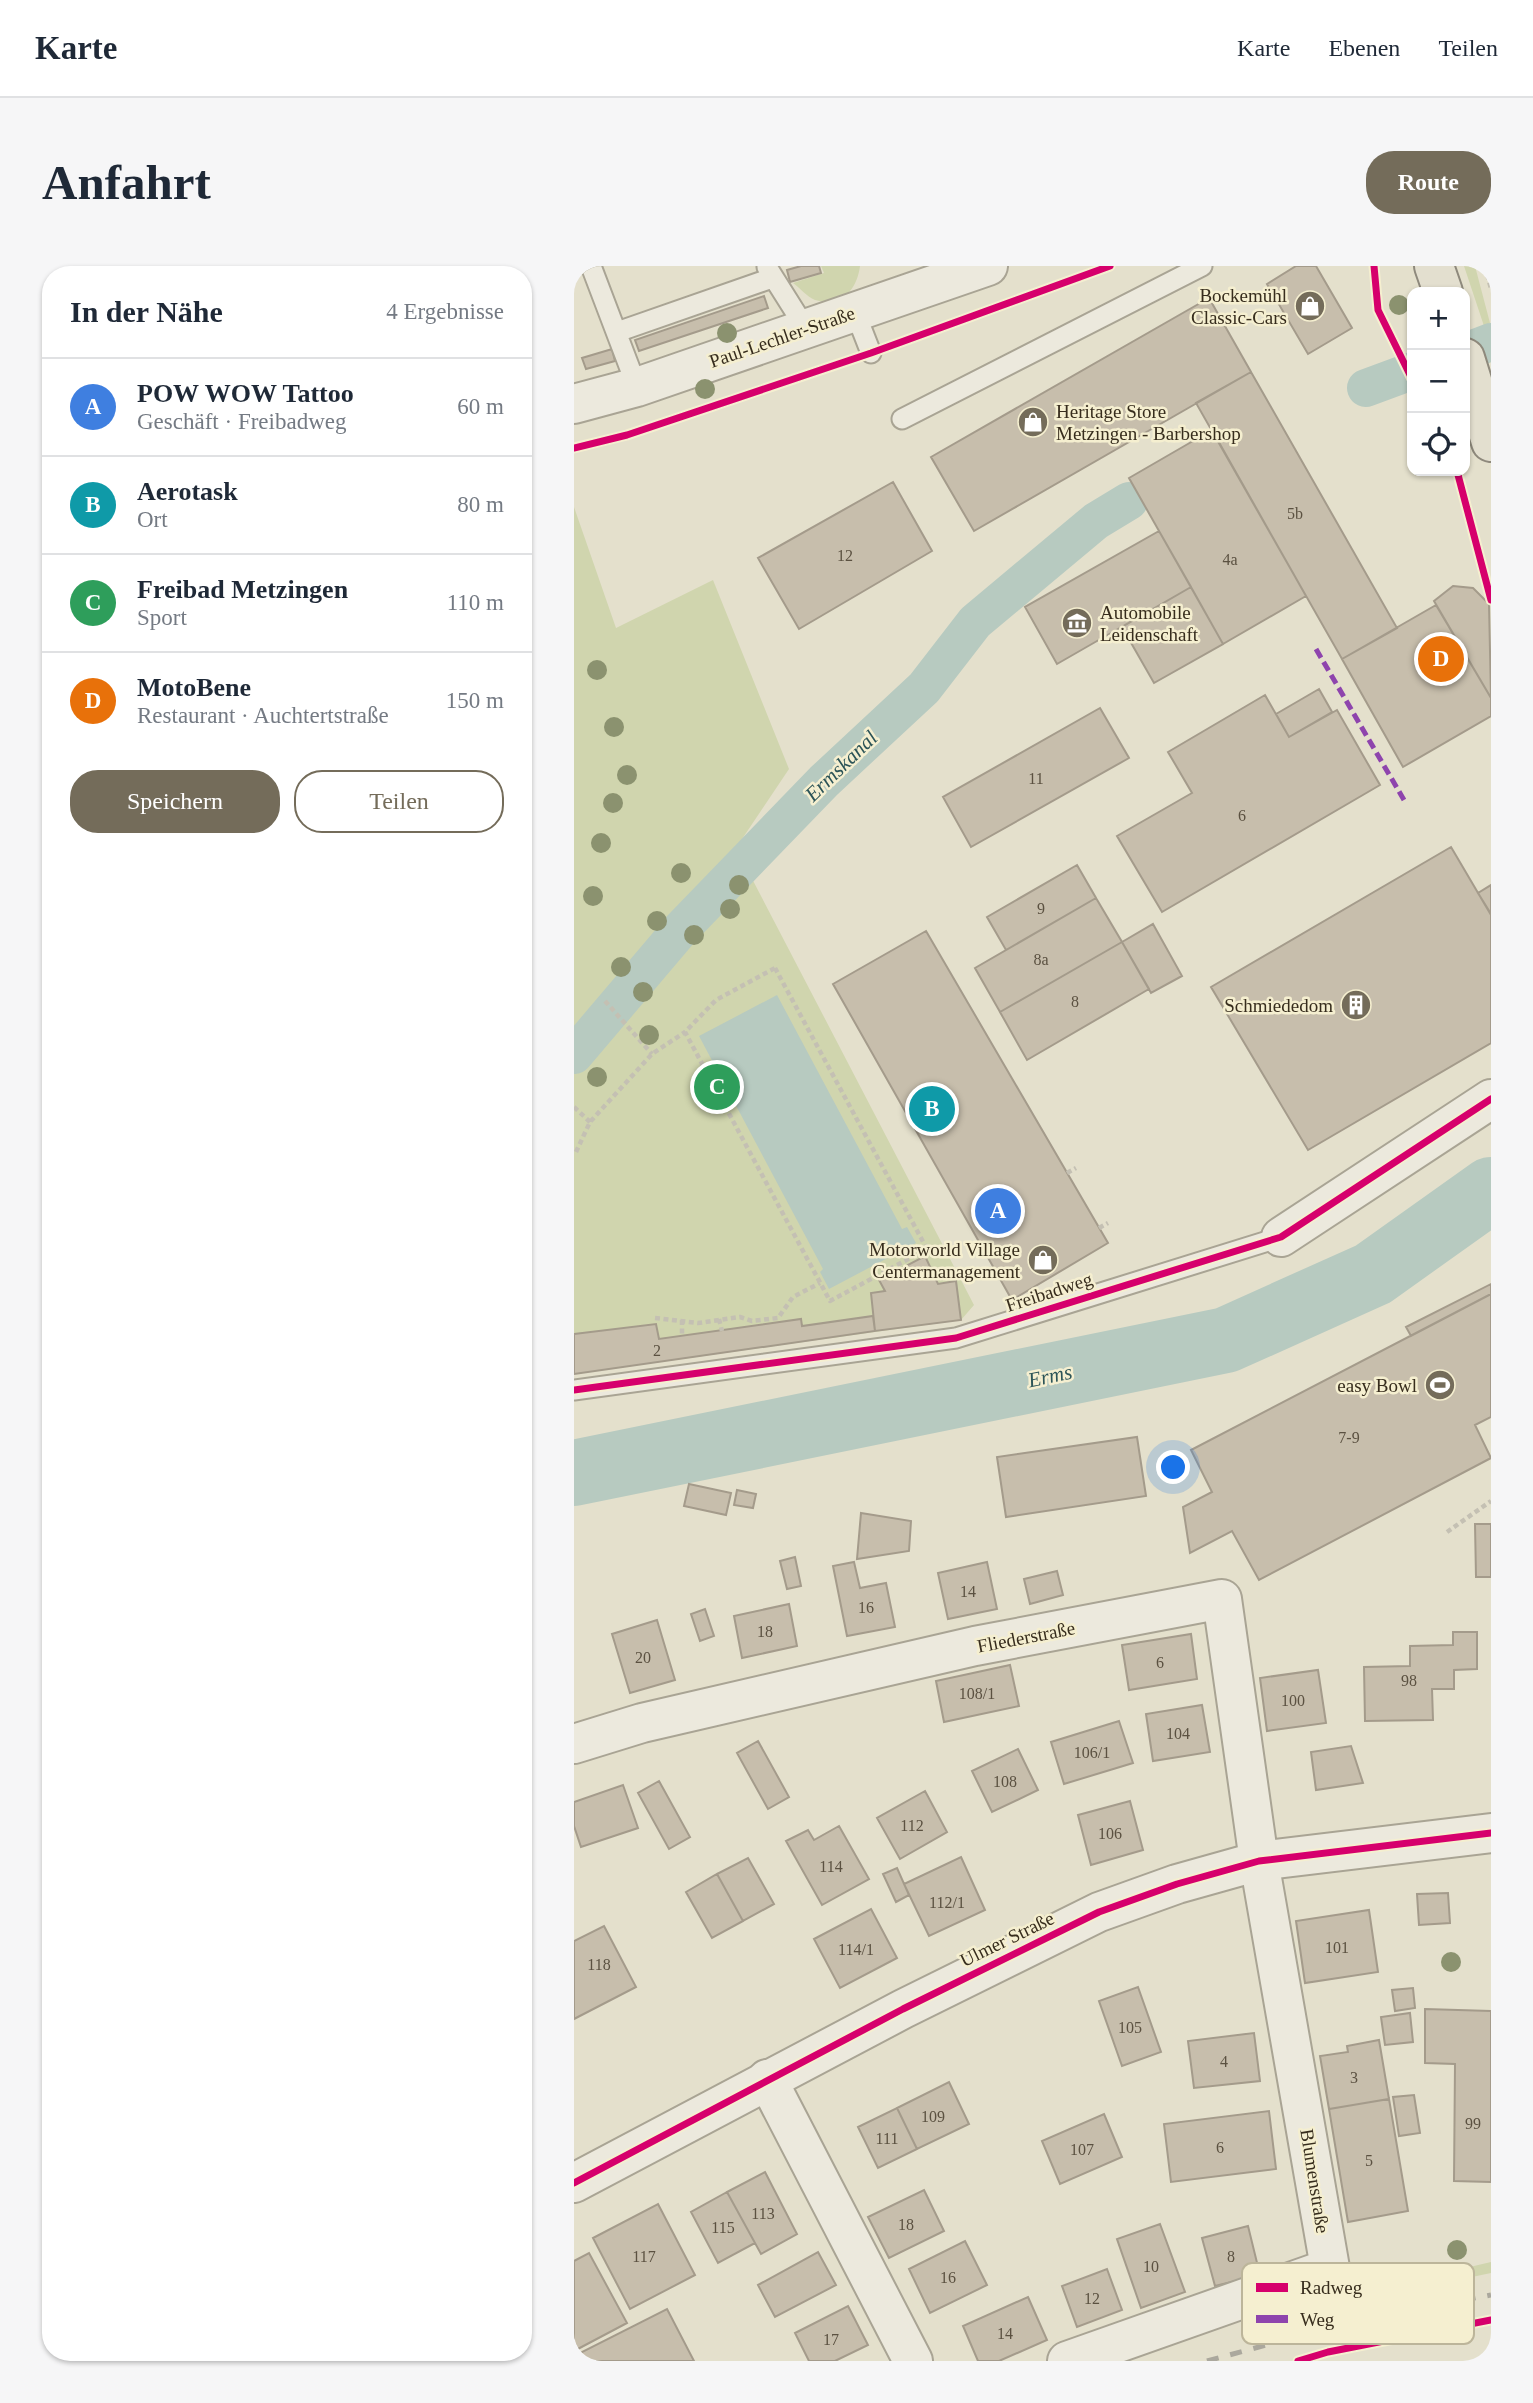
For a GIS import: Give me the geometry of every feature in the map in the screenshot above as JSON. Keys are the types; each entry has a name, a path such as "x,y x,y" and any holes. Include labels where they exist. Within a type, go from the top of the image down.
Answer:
{"main road":[{"path":"1434,266 1441,287"},
{"path":"1470,372 1491,442"}],"street":[{"name":"Paul-Lechler-Straße","path":"574,404 637,387 988,266"},
{"name":"Freibadweg","path":"1280,1237 1491,1099"},
{"name":"Fliederstraße","path":"574,1744 642,1723 963,1649 1222,1599 1259,1861"},
{"name":"Ulmer Straße","path":"574,2183 767,2079 1099,1912 1177,1884 1259,1861 1491,1833"},
{"name":"Blumenstraße","path":"1259,1861 1329,2263"},
{"path":"767,2079 913,2361"},
{"name":"Blumenstraße","path":"1067,2361 1242,2298"}],"lane":[{"path":"591,266 637,387"},
{"path":"902,419 1202,266"},
{"path":"617,332 769,272 806,329"},
{"path":"856,312 871,354"},
{"name":"Freibadweg","path":"574,1390 956,1338 1280,1237"}],"path":[{"path":"1485,266 1491,289"},
{"path":"576,1152 590,1122 652,1054 685,1032 716,1000 775,968 926,1249 831,1301 685,1032"},
{"path":"605,1001 652,1054"},
{"path":"574,1107 590,1122"},
{"path":"1067,1173 1076,1168"},
{"path":"1099,1228 1108,1223"},
{"path":"655,1318 698,1323 719,1319 778,1318 793,1297 820,1283"},
{"path":"719,1319 722,1331"},
{"path":"682,1320 682,1336"},
{"path":"1447,1532 1491,1501"}],"green space":[{"path":"821,266 860,266 855,283 846,295 824,302 812,299 793,283 824,273"},
{"path":"1464,266 1475,266 1490,323 1484,326"},
{"path":"574,507 616,628 713,580 789,769 736,848 974,1305 961,1320 574,1374"},
{"path":"1491,2262 1491,2273 1474,2277 1474,2266"}],"shaded area":[{"path":"777,995 902,1229 907,1227 916,1243 829,1289 820,1272 823,1269 699,1036"}],"building":[{"path":"801,266 819,266 821,273 790,282 787,270"},
{"name":"Bockemühl Classic-Cars","path":"1296,266 1316,266 1352,328 1308,354 1267,284"},
{"path":"764,296 768,308 639,351 635,340"},
{"path":"1209,298 1251,372 974,531 931,457"},
{"path":"612,349 615,361 586,369 582,358"},
{"path":"1251,372 1397,628 1342,659 1196,403"},
{"path":"1212,430 1306,596 1223,644 1129,478"},
{"path":"893,482 932,551 799,629 758,558"},
{"path":"1159,531 1191,587 1057,664 1025,607"},
{"path":"1453,586 1473,588 1489,604 1491,698 1434,601"},
{"path":"1191,587 1223,644 1154,683 1122,627"},
{"path":"1436,605 1491,698 1491,716 1403,767 1342,659"},
{"path":"1319,689 1332,712 1289,737 1276,714"},
{"path":"1265,695 1289,737 1337,710 1380,785 1162,912 1117,836 1192,793 1168,752"},
{"path":"1100,708 1129,758 971,847 943,797"},
{"name":"Schmiededom","path":"1451,847 1491,915 1491,1043 1308,1150 1211,987"},
{"path":"1077,865 1096,898 1006,950 987,917"},
{"path":"1491,885 1491,914 1478,893"},
{"path":"1096,898 1122,942 1000,1012 975,968"},
{"path":"1153,924 1182,976 1151,993 1122,942"},
{"path":"926,931 1108,1243 1012,1300 833,984"},
{"path":"1122,942 1149,989 1027,1060 1000,1012"},
{"path":"925,1256 938,1284 956,1281 961,1320 875,1331 871,1293 885,1291 879,1280"},
{"path":"1491,1284 1491,1294 1411,1336 1406,1327"},
{"path":"1491,1294 1491,1417 1475,1425 1491,1458 1259,1580 1232,1531 1190,1553 1183,1507 1212,1492 1191,1450"},
{"path":"873,1316 875,1331 574,1374 574,1334 656,1324 659,1339 801,1319 802,1326"},
{"path":"1137,1437 1146,1496 1006,1517 997,1457"},
{"path":"689,1484 731,1493 726,1515 684,1506"},
{"path":"737,1490 756,1494 753,1508 734,1505"},
{"path":"861,1513 911,1521 909,1551 857,1559"},
{"path":"1475,1524 1491,1524 1491,1577 1476,1577"},
{"path":"795,1557 801,1586 787,1589 780,1561"},
{"path":"854,1562 860,1588 886,1583 895,1627 847,1636 833,1566"},
{"path":"987,1562 997,1609 948,1619 938,1573"},
{"path":"1057,1571 1063,1595 1030,1604 1024,1579"},
{"path":"789,1604 797,1646 742,1658 734,1616"},
{"path":"705,1609 714,1636 700,1641 691,1614"},
{"path":"657,1620 675,1680 630,1693 612,1634"},
{"path":"1453,1632 1477,1632 1477,1669 1454,1670 1454,1689 1432,1689 1433,1720 1365,1721 1364,1667 1410,1666 1410,1646 1453,1645"},
{"path":"1191,1634 1197,1679 1129,1690 1122,1645"},
{"path":"1010,1665 1019,1706 944,1722 936,1681"},
{"path":"1318,1670 1326,1723 1267,1731 1260,1678"},
{"path":"1202,1705 1210,1752 1153,1761 1146,1714"},
{"path":"1119,1721 1133,1763 1064,1784 1051,1742"},
{"path":"758,1741 789,1797 768,1809 737,1753"},
{"path":"1351,1746 1363,1783 1316,1790 1311,1752"},
{"path":"1018,1749 1038,1790 992,1812 972,1771"},
{"path":"659,1781 690,1837 669,1849 638,1793"},
{"path":"623,1785 638,1828 581,1847 574,1826 574,1802"},
{"path":"925,1791 947,1832 900,1859 877,1818"},
{"path":"1130,1801 1143,1850 1091,1865 1078,1815"},
{"path":"839,1826 869,1879 822,1905 786,1841 808,1830 814,1840"},
{"path":"961,1857 985,1910 929,1936 904,1884"},
{"path":"748,1858 774,1904 743,1921 717,1874"},
{"path":"897,1868 909,1895 896,1902 883,1874"},
{"path":"717,1874 743,1921 712,1938 686,1892"},
{"path":"1448,1893 1450,1923 1419,1925 1417,1894"},
{"path":"871,1909 897,1958 840,1988 814,1939"},
{"path":"1369,1910 1378,1972 1305,1983 1296,1921"},
{"path":"604,1926 636,1987 574,2019 574,1941"},
{"path":"1138,1987 1161,2052 1122,2066 1099,2001"},
{"path":"1413,1988 1415,2008 1395,2011 1392,1990"},
{"path":"1425,2009 1491,2011 1491,2182 1454,2181 1455,2064 1425,2063"},
{"path":"1410,2013 1413,2042 1385,2045 1381,2017"},
{"path":"1254,2033 1260,2081 1194,2088 1188,2041"},
{"path":"1379,2040 1389,2099 1329,2109 1320,2056 1348,2052 1347,2046"},
{"path":"949,2082 969,2124 917,2149 897,2108"},
{"path":"1414,2095 1420,2133 1399,2136 1393,2097"},
{"path":"1389,2099 1408,2211 1348,2222 1329,2109"},
{"path":"897,2108 917,2149 878,2168 858,2127"},
{"path":"1269,2111 1276,2169 1171,2182 1164,2124"},
{"path":"1104,2114 1122,2157 1060,2184 1042,2141"},
{"path":"765,2172 797,2234 761,2254 727,2192"},
{"path":"924,2190 944,2231 889,2258 868,2217"},
{"path":"727,2192 755,2243 718,2263 691,2212"},
{"path":"658,2204 695,2275 630,2309 593,2238"},
{"path":"1160,2224 1185,2292 1141,2308 1117,2239"},
{"path":"1248,2226 1257,2263 1242,2263 1242,2279 1215,2286 1202,2238"},
{"path":"965,2241 987,2285 930,2313 909,2269"},
{"path":"818,2252 836,2285 775,2317 758,2285"},
{"path":"589,2253 627,2323 574,2351 574,2261"},
{"path":"1107,2269 1122,2310 1077,2327 1062,2286"},
{"path":"1028,2297 1047,2340 999,2361 978,2361 963,2326"},
{"path":"848,2306 868,2345 835,2361 809,2361 795,2333"},
{"path":"667,2309 694,2361 574,2361 574,2356"}],"waterway":[{"name":"Ermskanal","path":"1470,350 1491,342"},
{"name":"Ermskanal","path":"1366,388 1407,373"},
{"name":"Ermskanal","path":"574,1055 681,929 824,781 924,688 975,622 1096,521 1129,501"},
{"name":"Erms","path":"574,1473 1226,1340 1373,1274 1491,1190"}],"railway":[{"path":"1474,2298 1491,2295"},
{"path":"1207,2361 1270,2344"}],"marked path":[{"path":"1316,649 1404,800"}],"cycle path":[{"path":"574,448 627,435 871,353 1110,266"},
{"path":"1374,266 1378,310 1407,369"},
{"path":"1458,476 1491,600"},
{"path":"574,1390 956,1338 1281,1237 1491,1099"},
{"path":"574,2183 903,2009 1099,1912 1177,1884 1259,1861 1491,1833"},
{"path":"1474,2323 1491,2320"},
{"path":"1298,2361 1369,2344"}],"place":[{"name":"Bockemühl Classic-Cars","path":"1310,306"},
{"name":"Heritage Store Metzingen - Barbershop","path":"1033,422"},
{"name":"Automobile Leidenschaft","path":"1077,623"},
{"name":"MotoBene","path":"1441,659"},
{"name":"Schmiededom","path":"1356,1005"},
{"name":"Freibad Metzingen","path":"717,1087"},
{"name":"Aerotask","path":"932,1109"},
{"name":"POW WOW Tattoo","path":"998,1211"},
{"name":"Motorworld Village Centermanagement","path":"1043,1260"},
{"name":"easy Bowl","path":"1440,1385"}]}
